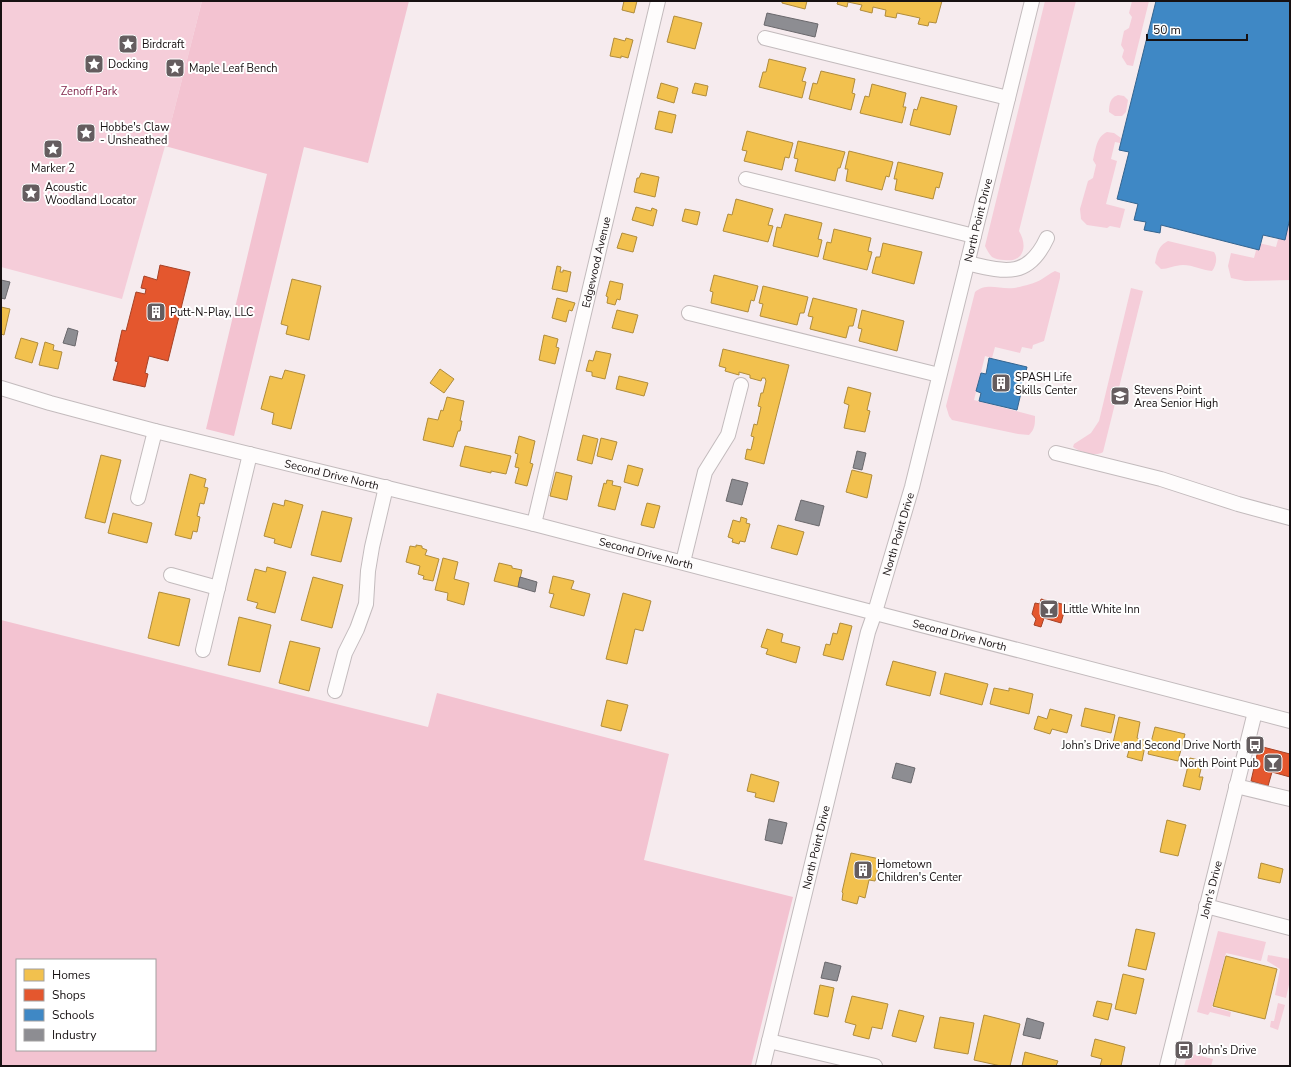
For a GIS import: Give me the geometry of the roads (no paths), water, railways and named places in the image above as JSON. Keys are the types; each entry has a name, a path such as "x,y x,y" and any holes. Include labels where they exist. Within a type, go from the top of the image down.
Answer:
{"street":[{"name":"Edgewood Avenue","path":"534,524 658,1"},
{"name":"North Point Drive","path":"763,1066 868,632 912,487 1032,1"},
{"path":"765,38 1008,98"},
{"path":"746,179 974,236"},
{"path":"967,263 993,269 1006,270 1017,268 1034,260 1041,252 1047,238"},
{"path":"689,313 939,375"},
{"path":"683,562 705,472 728,434 741,385"},
{"name":"Second Drive North","path":"1,388 50,403 155,431 386,487 683,562 1290,721"},
{"path":"138,498 155,431"},
{"path":"1056,453 1161,479 1238,504 1290,518"},
{"path":"203,650 250,454"},
{"path":"335,691 345,653 357,629 366,604 368,571 372,547 386,487"},
{"path":"171,575 218,588"},
{"name":"John's Drive","path":"1167,1066 1255,712"},
{"path":"1236,786 1290,799"},
{"path":"1206,906 1290,928"},
{"path":"769,1040 875,1066"}],"place":[{"name":"Birdcraft","path":"128,44"},
{"name":"Docking","path":"94,64"},
{"name":"Maple Leaf Bench","path":"175,68"},
{"name":"Hobbe's Claw - Unsheathed","path":"86,133"},
{"name":"Marker 2","path":"53,149"},
{"name":"Acoustic Woodland Locator","path":"31,193"},
{"name":"Putt-N-Play, LLC","path":"156,312"},
{"name":"SPASH Life Skills Center","path":"1001,383"},
{"name":"Stevens Point Area Senior High","path":"1120,396"},
{"name":"Little White Inn","path":"1049,609"},
{"name":"John’s Drive and Second Drive North","path":"1255,745"},
{"name":"North Point Pub","path":"1273,763"},
{"name":"Hometown Children's Center","path":"863,870"},
{"name":"John’s Drive","path":"1184,1050"}],"park label":[{"name":"Zenoff Park","path":"89,91"}]}
